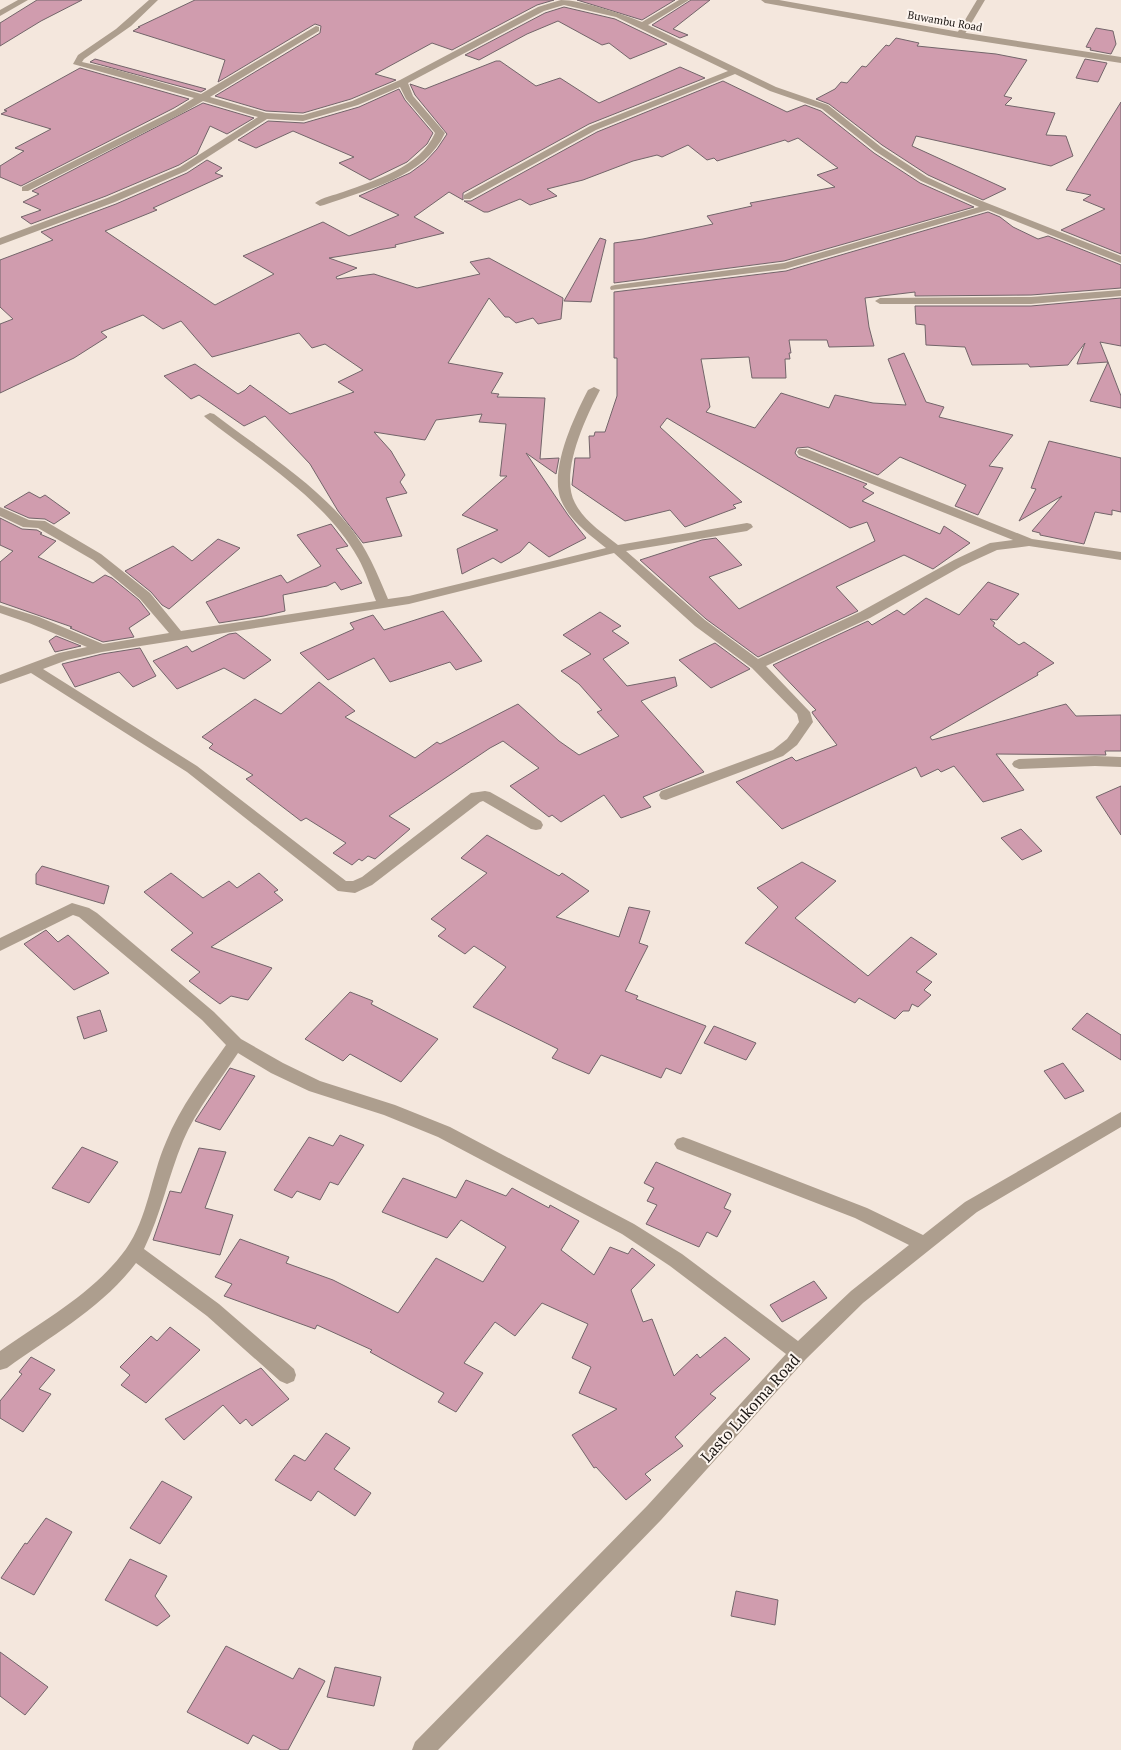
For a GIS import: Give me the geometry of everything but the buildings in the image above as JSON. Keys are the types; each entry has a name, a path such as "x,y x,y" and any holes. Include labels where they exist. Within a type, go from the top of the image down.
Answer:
{"street":[{"path":"0,13 24,0"},
{"path":"154,0 134,22 81,58 77,64 118,73 264,116 288,119 315,115 355,103 403,82 488,35 553,4 575,3 619,15 773,89 824,107 878,149 911,171 989,208 1121,260"},
{"path":"642,25 685,0"},
{"name":"Buwambu Road","path":"765,0 960,35 1121,60"},
{"path":"960,35 981,0"},
{"path":"24,189 203,98 316,29"},
{"path":"467,198 593,128 735,71"},
{"path":"320,203 395,174 422,158 439,142 440,133 416,106 405,90 403,82"},
{"path":"0,242 111,200 183,169 264,116"},
{"path":"615,288 785,266 989,208"},
{"path":"880,301 1022,302 1076,299 1121,293"},
{"path":"594,390 582,410 572,440 563,486 566,499 584,524 616,549 700,624 757,665 803,712 806,722 792,742 778,753 666,795"},
{"path":"210,416 294,481 319,502 344,528 365,559 384,604"},
{"path":"803,452 1029,542 1121,556"},
{"path":"0,510 18,522 41,524 97,557 146,596 178,636"},
{"path":"0,680 64,656 102,648 409,600 616,549 747,527"},
{"path":"757,665 865,615 985,550 994,546 1029,542"},
{"path":"0,609 34,620 102,648"},
{"path":"31,667 192,769 343,886 355,887 367,881 476,797 485,796 536,825"},
{"path":"1019,764 1095,761 1121,762"},
{"path":"0,945 72,909 84,912 108,929 208,1016 235,1044 277,1068 315,1086 389,1110 444,1132 628,1229 676,1260 799,1353"},
{"path":"0,1362 96,1294 118,1274 134,1252 147,1225 174,1142 188,1114 235,1044"},
{"name":"Lasto Lukoma Road","path":"423,1750 654,1513 799,1353 857,1297 972,1207 1121,1119"},
{"path":"683,1144 861,1214 924,1244"},
{"path":"134,1252 213,1310 288,1375"}]}
